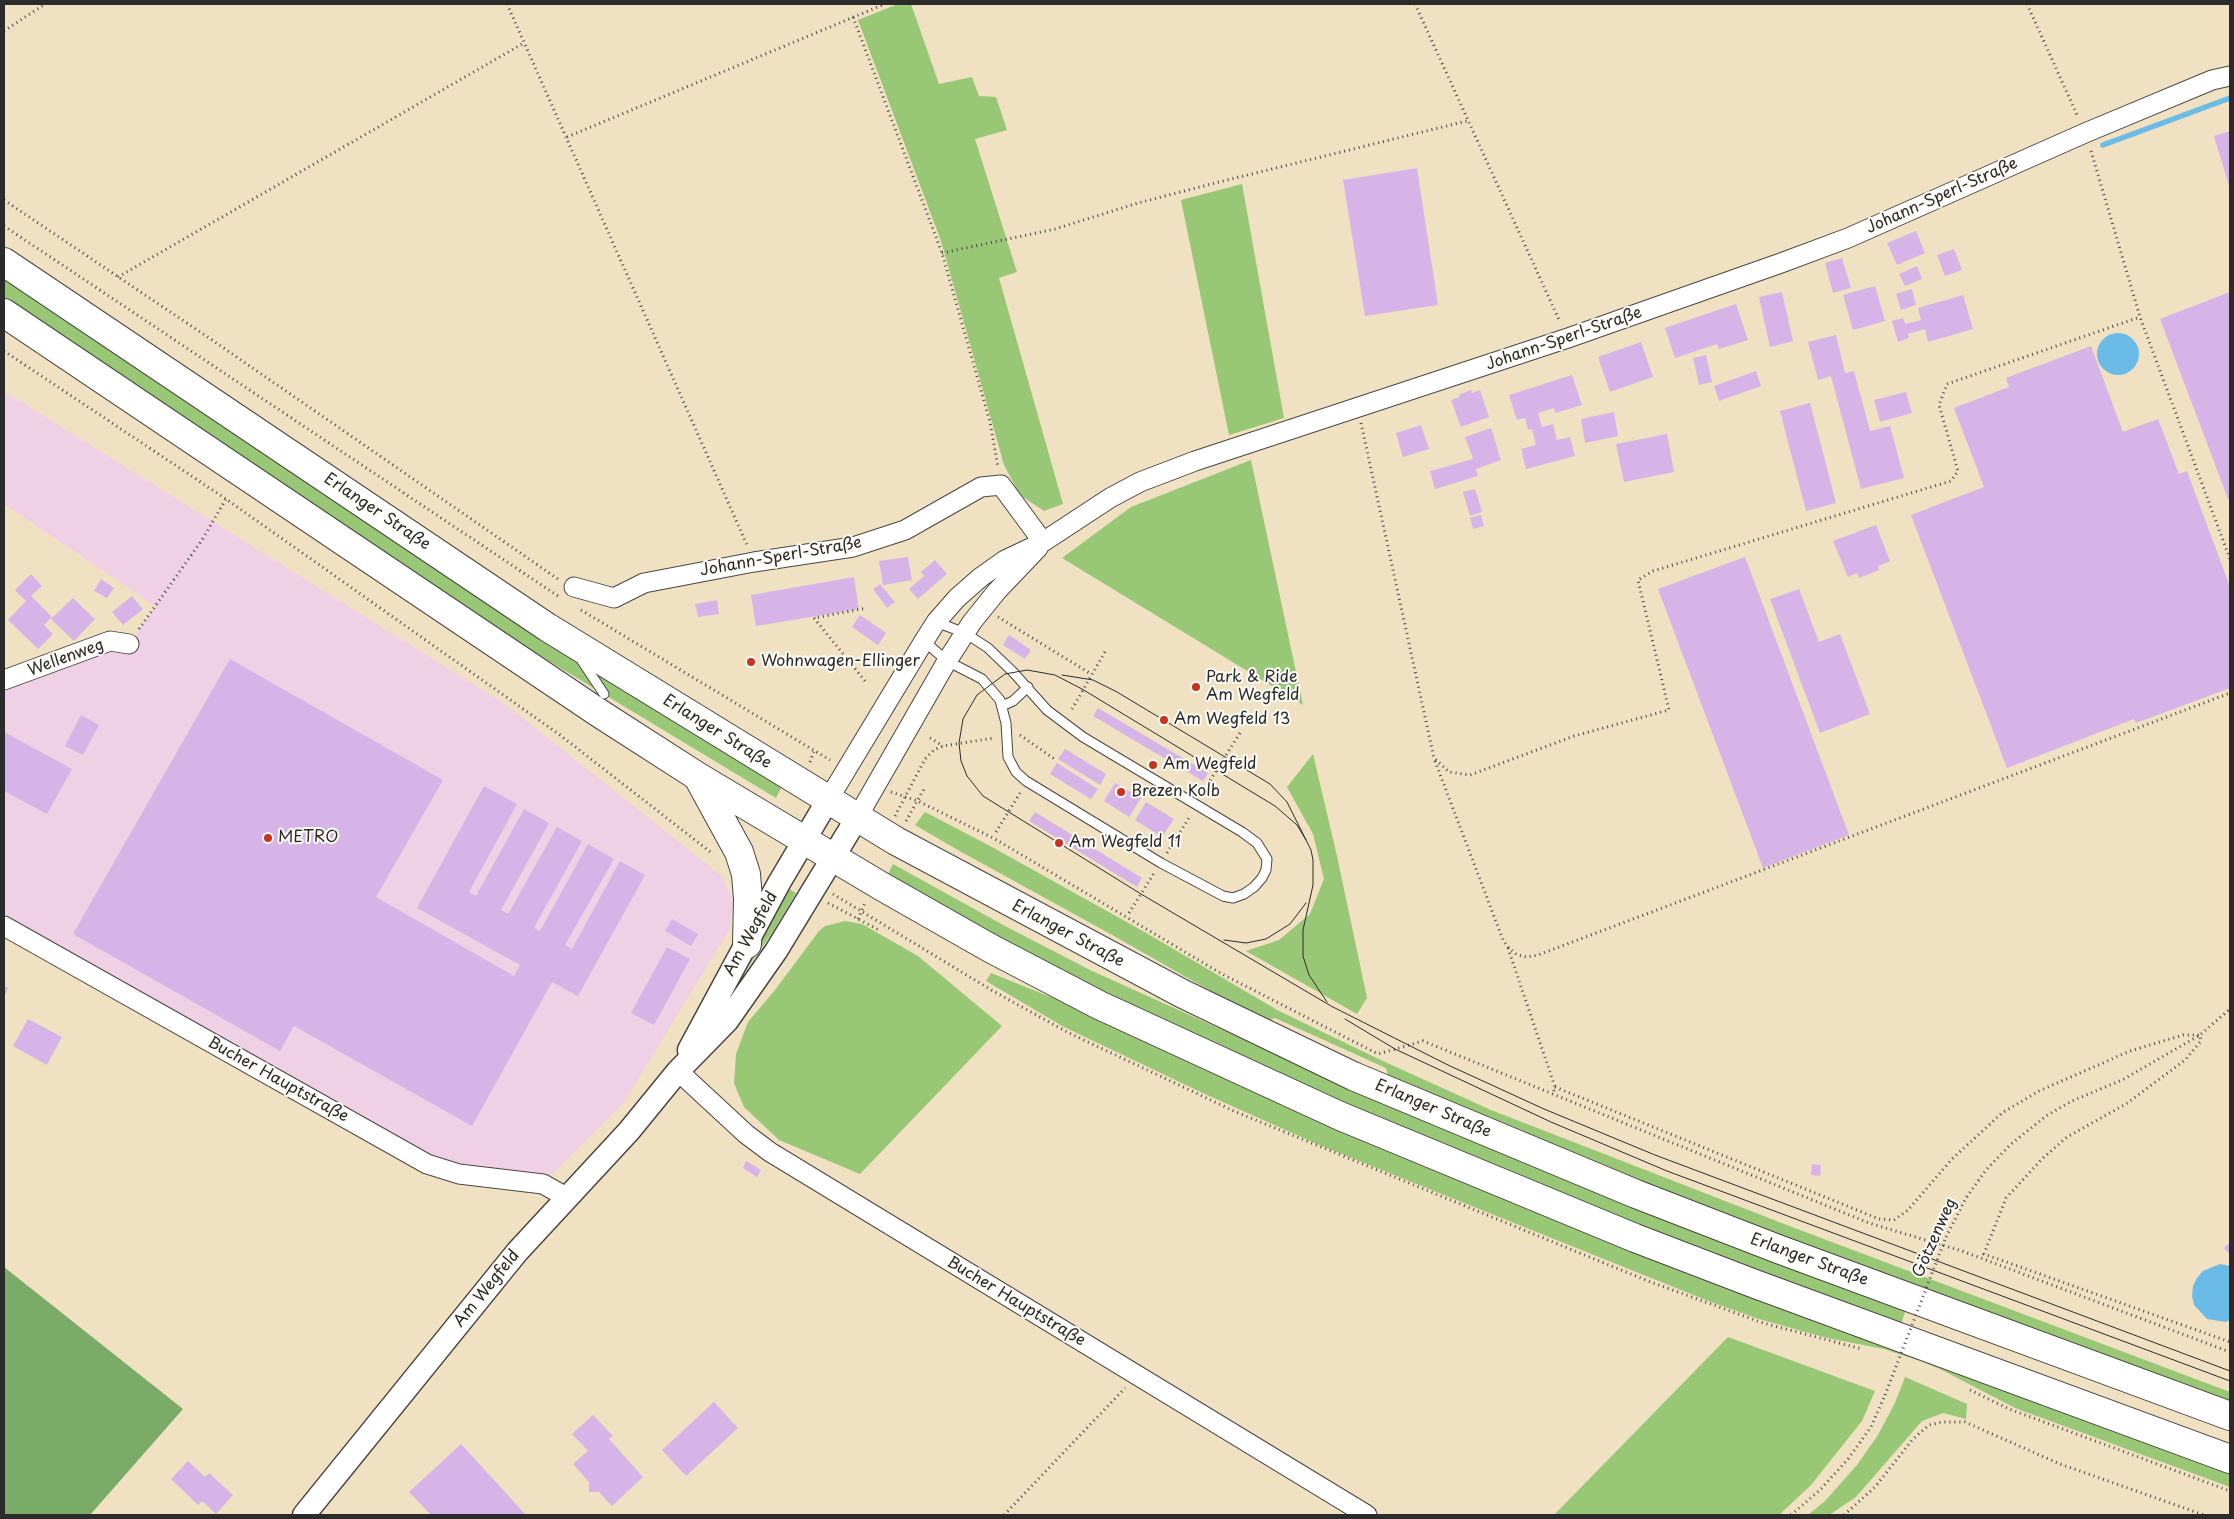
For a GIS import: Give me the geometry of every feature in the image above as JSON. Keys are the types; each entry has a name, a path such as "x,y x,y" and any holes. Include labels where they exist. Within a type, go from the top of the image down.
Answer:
{"main road":[{"name":"Erlanger Straße","path":"4,262 547,627 896,841 1168,986 1353,1076 1672,1208 2230,1416"},
{"path":"4,313 599,713 697,776 832,858 990,948 1099,1005 1340,1116 1484,1177 1755,1284 2230,1459"},
{"path":"697,776 732,839 746,874 749,916 746,944"}],"street":[{"name":"Johann-Sperl-Straße","path":"828,800 936,622 957,598 981,577 1005,560 1043,542 1110,498 1140,482 1204,458 1568,338 1848,238 2085,133 2212,80 2230,76"},
{"name":"Johann-Sperl-Straße","path":"566,592 614,598 644,583 754,562 853,547 904,530 981,487 1001,485"},
{"path":"1001,485 1043,542"},
{"name":"Johann-Sperl-Straße","path":"832,858 965,633 983,608 1043,542"},
{"name":"Wellenweg","path":"4,680 110,641 129,644"},
{"name":"Am Wegfeld","path":"678,1070 746,944 828,800"},
{"name":"Am Wegfeld","path":"304,1515 495,1278 566,1197 610,1153 678,1070 727,1021 776,951 832,858"},
{"name":"Bucher Hauptstraße","path":"4,926 427,1164 459,1174 543,1184 566,1197"},
{"name":"Bucher Hauptstraße","path":"678,1070 746,1134 770,1152 1367,1515"}],"lane":[{"path":"924,641 947,661 982,680 1000,700 1006,723 1008,757 1016,772 1026,781 1161,863 1211,890 1233,898 1254,888 1262,878 1266,870 1267,860 1257,843 1083,737 1047,710 1028,687 988,648 965,633 936,622"},
{"path":"582,661 604,694"},
{"path":"1002,706 1014,701 1028,687"}],"path":[{"path":"4,31 46,4"},
{"path":"507,4 754,562"},
{"path":"567,137 885,4"},
{"path":"1414,4 1568,338"},
{"path":"2027,4 2085,133 2140,317 2230,559"},
{"path":"853,17 942,253 990,422 1001,485"},
{"path":"118,277 524,43"},
{"path":"942,253 1055,229 1138,203 1202,186 1467,122"},
{"path":"4,200 558,579 566,592"},
{"path":"4,226 566,592"},
{"path":"1434,758 1449,772 1470,774 1574,736 1669,710 1638,580 1653,571 1951,481 1958,471 1939,405 1947,384 2140,317"},
{"path":"4,351 226,499 560,735 712,854 721,856"},
{"path":"1358,408 1434,758 1508,948 1555,1087 1553,1094"},
{"path":"129,644 192,556 226,499"},
{"path":"575,606 814,751"},
{"path":"865,681 814,618 867,608"},
{"path":"983,608 1091,674"},
{"path":"1072,709 1106,650"},
{"path":"1508,948 1517,955 1527,957 1538,955 2230,693"},
{"path":"1128,912 1161,863 1240,733"},
{"path":"930,738 943,746 934,750 925,759 905,796 918,800 995,839 1133,923 1146,928 1222,974 1378,1054 1423,1041 1869,1223 1962,1251 2230,1352"},
{"path":"996,832 1026,781"},
{"path":"905,822 924,789"},
{"path":"858,918 868,896"},
{"path":"828,903 879,930"},
{"name":"Götzenweg","path":"1791,1515 1820,1490 1848,1459 1871,1427 1946,1237 1966,1198 1986,1170 2011,1144 2046,1116 2072,1101 2122,1080 2200,1034 2230,1009"},
{"path":"1555,1087 1878,1219 1894,1220 1908,1210 1952,1159 2002,1113 2039,1091 2130,1051 2183,1035 2200,1034 2201,1041 2185,1060 2126,1104 2067,1137 2043,1158 2006,1198 1984,1254 2230,1342"},
{"path":"1892,1230 1894,1220"},
{"path":"1004,1515 1137,1375"},
{"path":"1844,1515 1874,1487 1913,1439 1929,1425 1942,1422 1965,1422 2060,1464 2204,1515"}],"shaded area":[{"path":"9,394 505,704 722,876 733,900 729,930 623,1104 543,1184 459,1174 4,926 4,691 129,644 155,606 4,504 4,400"}],"green space":[{"path":"898,4 911,4 939,84 972,77 979,96 996,97 1007,130 975,139 1017,272 999,278 1063,504 1044,511 1020,495 1004,465 941,241 858,20"},
{"path":"1242,184 1284,418 1229,435 1181,200"},
{"path":"4,276 782,786 776,798 456,605 4,302"},
{"path":"1251,460 1303,705 1062,558 1131,507"},
{"path":"1313,754 1367,998 1357,1014 1246,951 1279,940 1310,914 1324,879 1313,834 1287,787"},
{"path":"925,812 1141,930 1279,1011 1385,1062 1491,1110 1792,1227 2230,1392 2230,1404 1712,1213 1389,1079 1386,1068 1275,1018 1265,1022 956,849 915,825"},
{"path":"893,864 1005,926 1090,970 1256,1045 1469,1137 1906,1309 1900,1327 1521,1182 1168,1026 999,940 887,876"},
{"path":"787,888 796,893 772,933 747,968 746,967"},
{"path":"845,921 862,924 918,956 1002,1026 860,1174 779,1140 744,1107 734,1083 736,1054 748,1022 775,990 819,931 825,926"},
{"path":"991,973 2230,1470 2230,1487 2015,1408 1940,1369 1920,1361 1884,1349 1827,1338 1759,1319 1711,1302 1317,1144 1207,1095 1064,1027 986,981"},
{"path":"4,1267 183,1409 90,1515 4,1515"},
{"path":"1728,1337 1875,1391 1862,1421 1811,1485 1779,1515 1554,1515"},
{"path":"1905,1377 1967,1404 1966,1419 1943,1413 1922,1421 1856,1497 1829,1515 1808,1515 1825,1501 1857,1465 1878,1435 1895,1403"}],"water":[{"path":"2118,333 2133,339 2139,354 2133,369 2118,375 2103,369 2097,354 2103,339"},
{"path":"2220,1264 2230,1266 2230,1320 2226,1322 2207,1319 2194,1305 2192,1296 2193,1286 2203,1271"}],"building":[{"path":"2230,131 2230,189 2214,136"},
{"path":"1417,168 1438,305 1365,316 1343,180"},
{"path":"1916,231 1925,253 1897,265 1887,243"},
{"path":"1954,249 1962,270 1945,276 1937,255"},
{"path":"1842,258 1851,288 1833,293 1825,263"},
{"path":"1917,266 1922,279 1905,286 1899,274"},
{"path":"1875,286 1885,321 1853,330 1843,295"},
{"path":"1912,289 1916,305 1901,310 1896,294"},
{"path":"1782,292 1793,341 1770,347 1759,297"},
{"path":"2230,292 2230,504 2160,319"},
{"path":"1963,295 1973,329 1928,342 1925,329 1908,334 1909,338 1898,342 1892,321 1903,318 1905,324 1921,320 1918,308"},
{"path":"1736,304 1748,340 1719,349 1717,344 1675,358 1665,328"},
{"path":"1836,335 1845,373 1854,371 1870,431 1890,426 1904,478 1861,489 1831,376 1818,380 1808,342"},
{"path":"1641,342 1653,377 1610,392 1598,357"},
{"path":"2091,346 2123,432 2158,419 2179,474 2187,471 2230,587 2230,688 2136,723 2134,719 2007,768 1911,515 1984,487 1954,408 2009,387 2006,378"},
{"path":"1706,355 1712,382 1699,385 1693,358"},
{"path":"1756,371 1761,386 1719,401 1714,386"},
{"path":"1572,375 1582,405 1555,413 1554,408 1538,413 1542,427 1553,424 1557,440 1570,437 1575,456 1526,469 1521,449 1536,445 1532,429 1528,430 1525,418 1517,420 1509,395"},
{"path":"1471,390 1472,393 1480,390 1489,417 1461,427 1451,400"},
{"path":"1906,392 1912,413 1880,422 1874,400"},
{"path":"1810,403 1836,503 1806,511 1780,411"},
{"path":"1614,412 1618,436 1585,443 1581,419"},
{"path":"1421,425 1429,449 1403,457 1396,433"},
{"path":"1491,428 1501,460 1476,469 1478,476 1435,489 1430,471 1473,459 1465,437"},
{"path":"1667,434 1674,472 1624,482 1616,444"},
{"path":"1475,489 1482,512 1470,516 1463,492"},
{"path":"1481,515 1484,526 1473,529 1470,518"},
{"path":"1876,525 1890,561 1878,566 1879,570 1859,578 1857,573 1848,577 1833,541"},
{"path":"908,557 912,580 883,585 879,561"},
{"path":"1745,557 1849,835 1763,868 1658,589"},
{"path":"935,560 947,574 918,599 909,589 924,576 921,572"},
{"path":"31,574 42,586 31,596 52,617 44,625 53,634 38,649 8,620 26,601 15,590"},
{"path":"854,577 859,609 756,626 751,595"},
{"path":"101,579 114,588 107,598 94,591"},
{"path":"880,584 895,602 887,608 873,589"},
{"path":"1799,589 1819,642 1840,634 1870,714 1820,733 1770,599"},
{"path":"132,596 143,609 123,625 112,612"},
{"path":"73,598 95,619 74,641 51,619"},
{"path":"717,600 719,614 698,617 695,604"},
{"path":"860,615 886,633 878,645 852,627"},
{"path":"1009,635 1031,650 1025,659 1003,645"},
{"name":"METRO","path":"230,659 443,780 376,897 514,976 520,965 417,908 484,786 517,804 469,892 476,896 524,809 549,823 501,910 508,914 557,827 582,841 534,928 540,931 588,844 614,859 565,945 572,949 620,861 645,875 578,996 552,982 472,1126 294,1026 280,1051 73,934"},
{"path":"1098,708 1208,773 1203,781 1093,716"},
{"path":"81,715 99,725 83,755 65,746"},
{"path":"4,732 72,769 47,814 4,791"},
{"path":"1065,749 1106,774 1100,785 1058,759"},
{"path":"1057,763 1098,789 1091,799 1050,774"},
{"path":"1115,783 1141,798 1129,817 1104,801"},
{"path":"1146,802 1174,819 1162,837 1135,820"},
{"path":"1035,812 1142,878 1137,887 1029,821"},
{"path":"672,919 698,934 691,946 665,931"},
{"path":"667,947 690,959 654,1025 631,1013"},
{"path":"4,986 8,988 4,997"},
{"path":"28,1019 62,1037 47,1065 13,1046"},
{"path":"746,1161 761,1170 757,1177 743,1168"},
{"path":"1812,1164 1821,1165 1820,1176 1811,1175"},
{"path":"2230,1242 2230,1254 2224,1248"},
{"path":"714,1402 738,1428 686,1476 662,1450"},
{"path":"593,1415 613,1436 609,1439 643,1477 612,1506 599,1492 589,1492 589,1482 573,1464 588,1451 572,1434"},
{"path":"461,1444 526,1515 431,1515 409,1492"},
{"path":"188,1461 205,1477 209,1473 233,1495 216,1514 202,1501 198,1505 171,1479"}],"waterway":[{"path":"2103,145 2230,98"}],"tram line":[{"path":"1306,840 1297,825 1275,806 1082,689 1055,675 1027,670 1005,674 977,695 963,719 959,743 961,761 967,776 983,796 1141,894 1331,1006 1448,1065 1544,1109 1655,1155 2230,1371"},
{"path":"1062,675 1093,680 1117,692 1270,784 1287,802 1311,850 1313,860 1313,885 1303,930 1303,956 1309,975 1327,1002"},
{"path":"1224,940 1246,943 1266,939 1290,924 1306,903"},
{"path":"1345,1019 1395,1049 1551,1122 1667,1171 2230,1381"}],"place":[{"name":"Wohnwagen-Ellinger","path":"751,662"},
{"name":"Park & Ride Am Wegfeld","path":"1196,687"},
{"name":"Am Wegfeld 13","path":"1164,720"},
{"name":"Am Wegfeld","path":"1153,765"},
{"name":"Brezen Kolb","path":"1121,792"},
{"name":"METRO","path":"268,838"},
{"name":"Am Wegfeld 11","path":"1059,843"}]}
